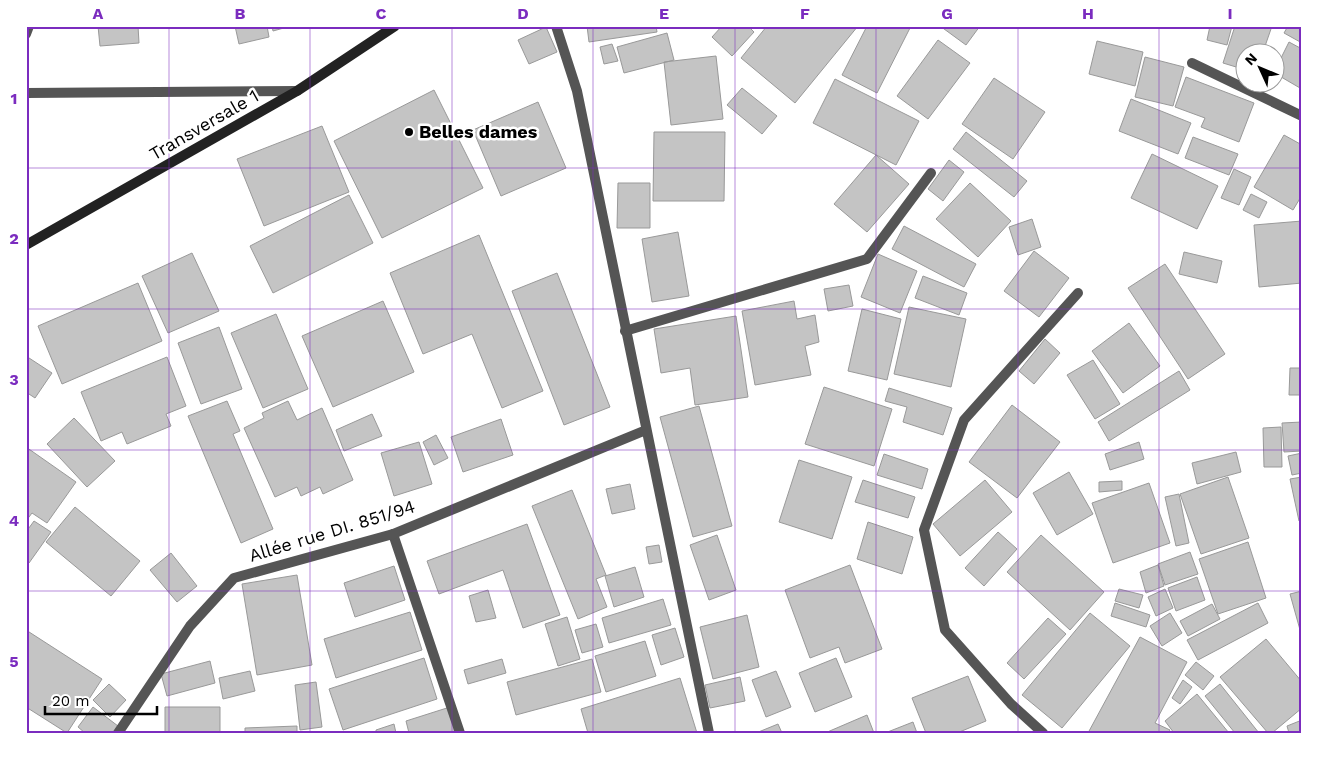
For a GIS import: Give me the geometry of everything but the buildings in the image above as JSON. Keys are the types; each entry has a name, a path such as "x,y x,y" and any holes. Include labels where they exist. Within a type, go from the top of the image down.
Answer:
{"main road":[{"name":"Transversale 1","path":"26,245 297,91 395,26"}],"street":[{"path":"26,34 29,26"},
{"path":"556,26 576,91 710,733"},
{"path":"1192,63 1302,116"},
{"path":"26,93 297,91"},
{"path":"625,331 867,259 931,173"},
{"path":"1043,733 1011,704 945,630 924,530 964,420 1078,293"},
{"name":"Allée rue DI. 851/94","path":"118,733 190,626 234,578 393,534 646,430"},
{"path":"393,534 460,733"}],"place":[{"name":"Belles dames","path":"409,132"}]}
